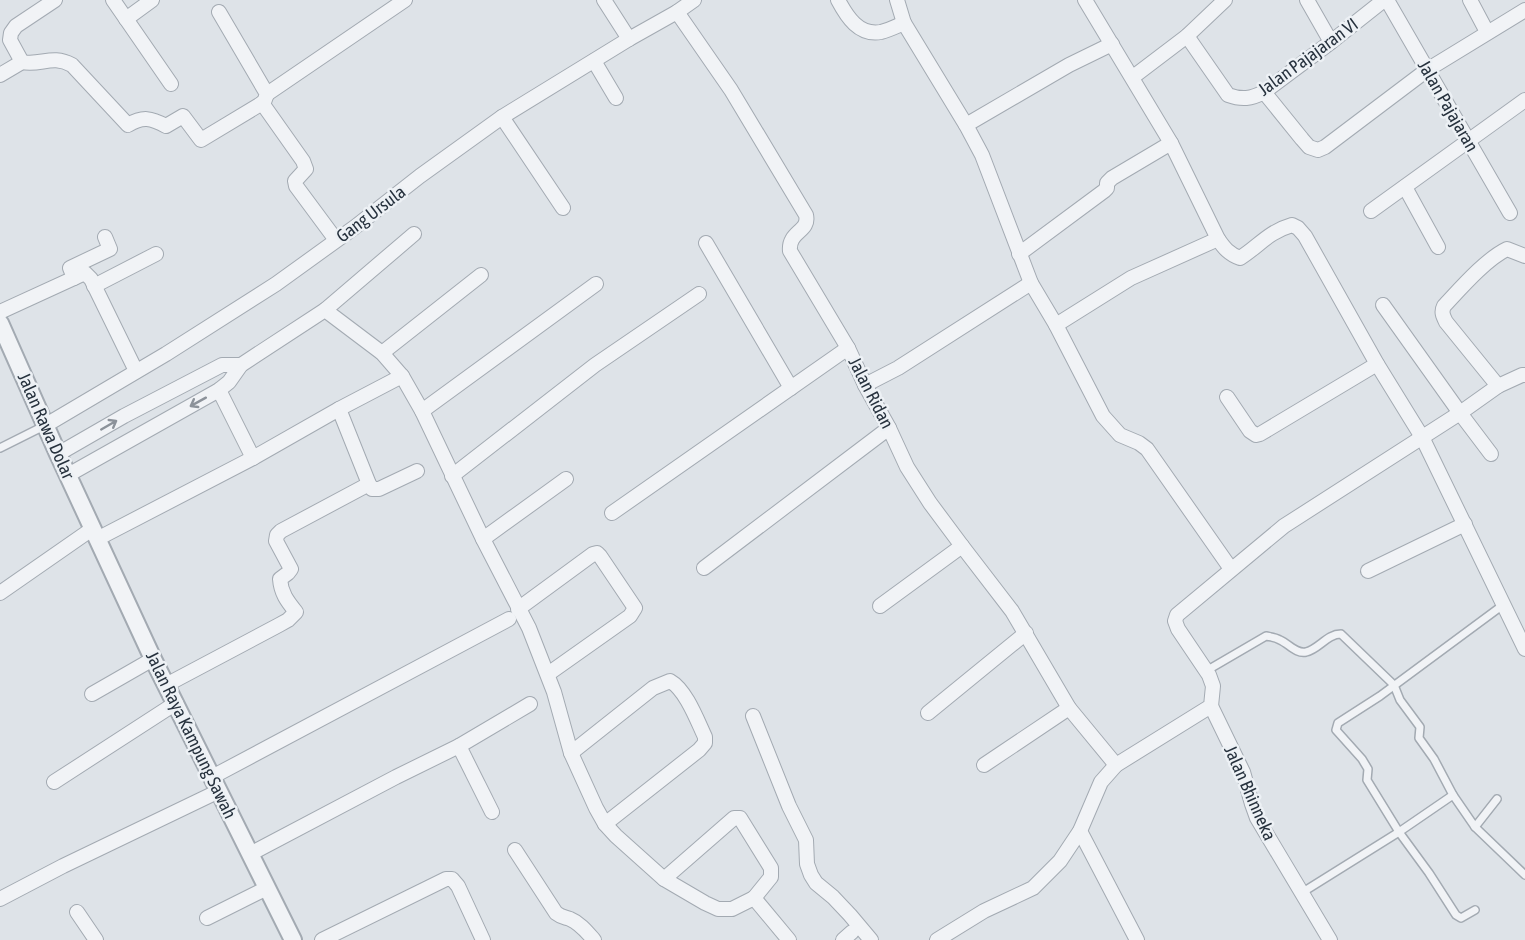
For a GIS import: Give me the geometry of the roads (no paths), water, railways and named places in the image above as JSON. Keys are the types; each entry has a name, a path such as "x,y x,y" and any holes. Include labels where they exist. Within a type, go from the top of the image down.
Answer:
{"street":[{"path":"22,62 10,40 11,33 16,26 55,0"},
{"path":"113,0 171,84"},
{"path":"126,19 152,0"},
{"path":"0,75 22,62 30,64 54,59 64,60 72,64 128,125 139,118 156,121 166,126 183,116 201,140 405,0"},
{"path":"604,0 629,39"},
{"name":"Gang Ursula","path":"46,425 225,318 313,258 502,117 694,0"},
{"path":"838,0 845,13 858,27 869,31 881,32 904,23"},
{"path":"897,0 904,23 966,125 989,171 1031,283 1056,325 1103,416 1120,435 1147,449 1231,569"},
{"path":"1085,0 1171,143 1218,239 1226,250 1240,258 1270,234 1292,225 1305,236 1422,437 1525,649"},
{"path":"1133,77 1187,36 1225,0"},
{"path":"1307,0 1331,42"},
{"name":"Jalan Pajajaran VI","path":"1187,36 1228,95 1246,99 1264,92 1385,0"},
{"name":"Jalan Pajajaran","path":"1385,0 1510,213"},
{"path":"1470,0 1487,32"},
{"path":"216,5 265,98 303,161 306,169 295,181 296,186 336,240"},
{"path":"1264,92 1309,147 1318,150 1427,70 1525,10"},
{"name":"Jalan Ridan","path":"677,12 731,90 807,215 807,224 791,239 790,251 848,348 907,467 930,503 1012,611 1069,708 1116,765"},
{"path":"966,125 1069,65 1112,44"},
{"path":"594,61 616,98"},
{"path":"1371,211 1525,100"},
{"path":"502,117 563,208"},
{"path":"1019,254 1104,192 1107,183 1112,178 1171,143"},
{"path":"1405,187 1438,248"},
{"path":"68,475 219,390 229,382 242,364 325,310 414,234"},
{"path":"74,278 70,268 110,249 105,237"},
{"path":"1056,325 1131,278 1218,239"},
{"path":"706,243 790,388"},
{"path":"1498,386 1446,322 1442,310 1472,276 1500,252 1507,249 1525,256"},
{"path":"94,286 156,254"},
{"path":"0,312 85,273 89,275 136,371"},
{"path":"382,352 481,275"},
{"path":"865,386 898,368 1031,283"},
{"path":"422,411 596,284"},
{"path":"452,476 595,365 699,294"},
{"path":"1383,305 1491,454"},
{"path":"325,310 382,352 402,376 422,411 483,539 514,614 529,628 548,674 571,753 605,824 664,879 718,909 732,909 754,898 771,877 771,868 740,818 734,818 664,879"},
{"name":"Jalan Rawa Dolar","path":"0,323 94,534"},
{"path":"612,513 848,348"},
{"path":"1227,397 1250,431 1260,435 1377,363"},
{"path":"58,454 124,416 222,365 242,364"},
{"path":"937,940 984,911 1033,888 1060,861 1080,831 1101,782 1116,765 1211,706 1213,686 1206,671 1178,629 1175,621 1176,615 1284,526 1498,386 1525,375"},
{"path":"0,593 94,534 253,458 402,376"},
{"path":"219,390 253,458"},
{"path":"339,409 372,489 379,489 417,471"},
{"path":"704,568 889,428"},
{"path":"483,539 566,479"},
{"path":"166,685 294,616 296,612 282,593 280,586 280,579 291,569 276,541 277,535 369,484"},
{"path":"1368,571 1465,524"},
{"name":"Jalan Raya Kampung Sawah","path":"94,534 153,659 293,940"},
{"path":"880,606 962,546"},
{"path":"0,898 215,784 514,614 595,553 600,556 635,610 630,616 548,674"},
{"path":"928,713 1026,633"},
{"path":"92,694 153,659"},
{"path":"571,753 653,688 670,681 682,691 705,737 705,744 699,750 605,824"},
{"path":"54,782 176,703"},
{"path":"250,854 459,746 531,704"},
{"name":"Jalan Bhinneka","path":"1211,706 1243,772 1257,818 1330,940"},
{"path":"984,765 1069,708"},
{"path":"753,716 789,806 806,840 807,864 811,875 871,940"},
{"path":"459,746 492,812"},
{"path":"1080,831 1137,940"},
{"path":"515,850 556,913 583,927 594,940"},
{"path":"322,940 446,879 452,879 458,886 483,940"},
{"path":"207,918 267,888"},
{"path":"754,898 789,940"},
{"path":"77,912 96,940"}],"lane":[{"path":"0,448 46,425"},
{"path":"1475,910 1461,918 1456,915 1399,832 1367,780 1368,769 1362,759 1336,730 1338,723 1504,604"},
{"path":"1206,671 1266,636 1274,637 1297,651 1303,652 1309,651 1335,634 1344,636 1394,685 1400,699 1420,727 1419,738 1475,827 1525,875"},
{"path":"1303,892 1453,795"},
{"path":"1475,827 1497,799"}]}
